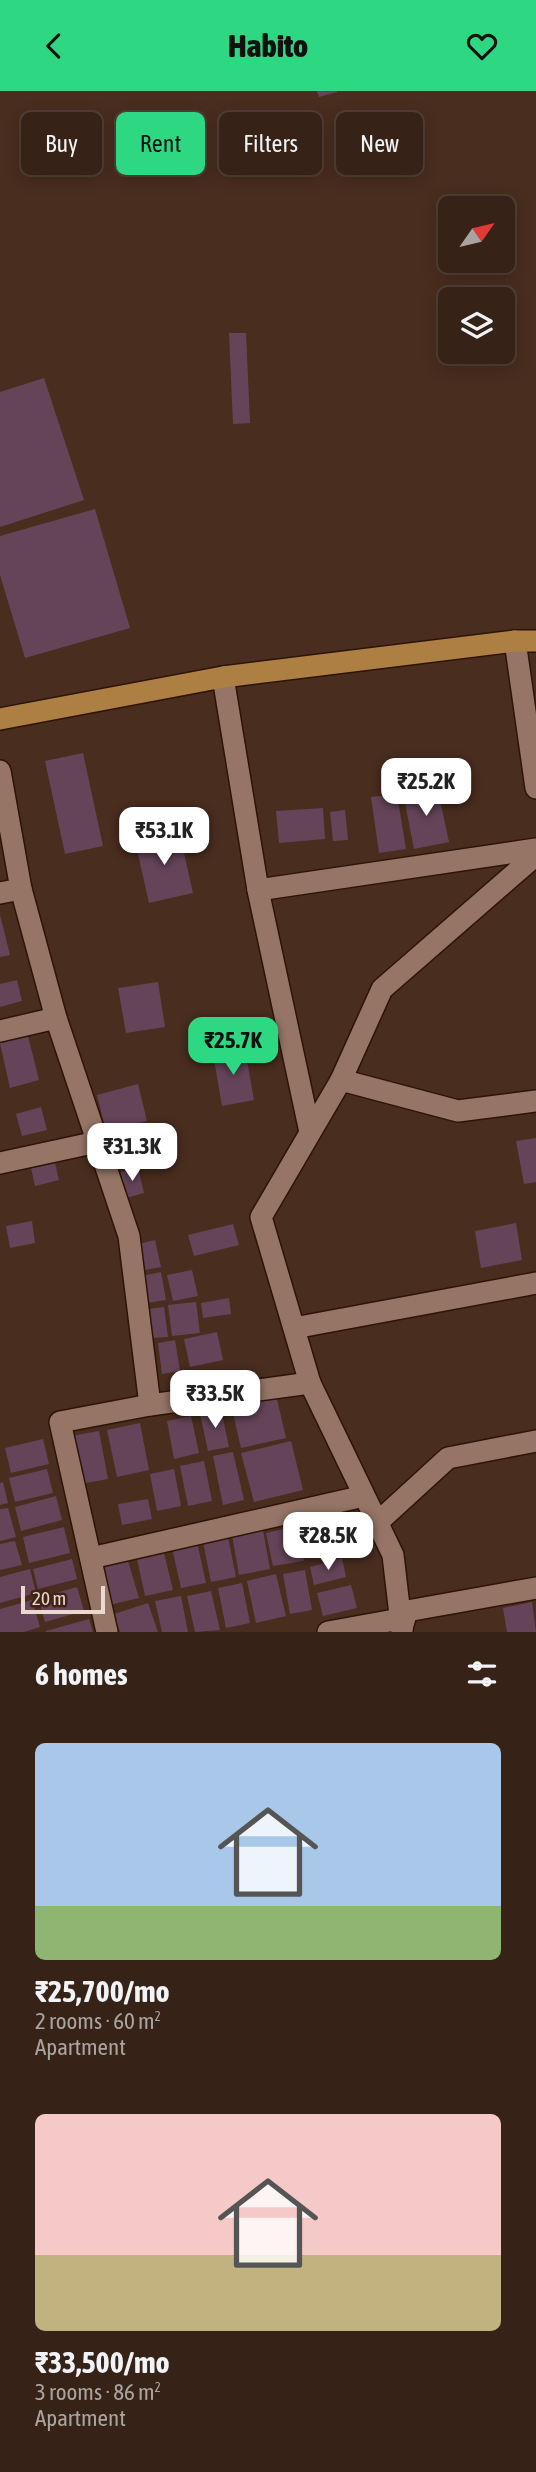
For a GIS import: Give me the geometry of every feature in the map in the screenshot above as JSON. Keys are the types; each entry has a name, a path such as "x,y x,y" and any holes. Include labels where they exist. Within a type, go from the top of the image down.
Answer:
{"main road":[{"path":"0,719 223,677 525,641"}],"street":[{"path":"525,641 536,788"},
{"path":"223,677 258,890 310,1132"},
{"path":"0,771 10,891 129,1236 150,1405"},
{"path":"258,890 536,849"},
{"path":"402,1630 393,1555 310,1383 261,1217 341,1080 382,989 536,855"},
{"path":"0,1031 56,1018"},
{"path":"341,1080 458,1111 536,1101"},
{"path":"0,1163 97,1142"},
{"path":"294,1328 536,1283"},
{"path":"107,1632 60,1422 150,1405 310,1383"},
{"path":"377,1523 448,1458 536,1441"},
{"path":"91,1558 364,1496"},
{"path":"402,1630 407,1611 536,1588"},
{"path":"328,1632 400,1619 402,1630"}],"building":[{"path":"317,91 337,91 337,92 319,97"},
{"path":"229,333 246,333 250,423 233,424"},
{"path":"44,378 84,500 0,527 0,392"},
{"path":"95,509 130,628 25,658 0,575 0,536"},
{"path":"83,753 103,846 65,854 45,761"},
{"path":"437,786 449,842 414,849 403,793"},
{"path":"397,794 406,849 379,853 371,797"},
{"path":"323,808 325,839 279,843 276,811"},
{"path":"345,810 348,840 333,841 330,812"},
{"path":"179,831 193,893 149,903 135,841"},
{"path":"0,915 10,955 0,957"},
{"path":"17,980 22,1001 0,1007 0,984"},
{"path":"158,982 165,1027 126,1033 118,988"},
{"path":"28,1036 39,1080 10,1088 0,1043"},
{"path":"245,1049 254,1100 222,1106 213,1054"},
{"path":"138,1084 147,1121 106,1131 97,1095"},
{"path":"41,1107 47,1130 22,1136 16,1114"},
{"path":"132,1134 138,1158 119,1163 113,1139"},
{"path":"536,1138 536,1182 524,1184 516,1141"},
{"path":"55,1163 59,1180 35,1186 31,1168"},
{"path":"138,1167 144,1193 126,1198 120,1172"},
{"path":"32,1221 35,1243 10,1248 6,1226"},
{"path":"516,1223 522,1260 481,1268 475,1231"},
{"path":"233,1224 239,1245 194,1256 188,1235"},
{"path":"155,1240 161,1267 145,1270 139,1244"},
{"path":"192,1270 198,1296 173,1301 167,1275"},
{"path":"161,1272 166,1300 147,1303 142,1276"},
{"path":"229,1298 231,1314 203,1318 201,1303"},
{"path":"196,1302 200,1333 172,1336 168,1305"},
{"path":"164,1307 168,1337 151,1338 148,1309"},
{"path":"217,1332 223,1360 190,1367 184,1339"},
{"path":"175,1340 180,1371 162,1374 158,1343"},
{"path":"276,1395 286,1438 241,1448 231,1405"},
{"path":"221,1409 229,1447 208,1451 200,1414"},
{"path":"191,1416 199,1453 174,1459 167,1421"},
{"path":"140,1423 149,1470 117,1477 107,1430"},
{"path":"99,1431 108,1479 80,1484 71,1436"},
{"path":"43,1439 49,1464 11,1473 5,1448"},
{"path":"291,1441 303,1490 254,1502 241,1453"},
{"path":"233,1452 244,1500 223,1505 213,1456"},
{"path":"204,1461 212,1501 188,1506 180,1466"},
{"path":"47,1469 53,1493 15,1502 9,1478"},
{"path":"174,1469 181,1506 157,1511 150,1474"},
{"path":"3,1482 8,1503 0,1505 0,1483"},
{"path":"56,1496 62,1520 21,1531 15,1507"},
{"path":"148,1499 152,1519 122,1525 118,1504"},
{"path":"8,1508 16,1537 0,1541 0,1509"},
{"path":"297,1526 304,1561 273,1566 266,1533"},
{"path":"64,1527 70,1553 29,1563 23,1537"},
{"path":"263,1530 270,1569 239,1575 232,1535"},
{"path":"228,1537 236,1577 211,1582 203,1542"},
{"path":"15,1541 22,1565 0,1570 0,1544"},
{"path":"197,1542 206,1583 181,1588 172,1548"},
{"path":"164,1553 173,1590 145,1596 137,1559"},
{"path":"126,1554 139,1598 109,1605 98,1562"},
{"path":"342,1558 346,1577 314,1585 310,1567"},
{"path":"72,1559 77,1579 38,1589 33,1569"},
{"path":"30,1569 36,1593 0,1603 0,1577"},
{"path":"305,1570 312,1610 290,1614 283,1574"},
{"path":"276,1574 286,1616 256,1623 247,1581"},
{"path":"242,1583 250,1623 226,1628 218,1588"},
{"path":"351,1585 357,1608 323,1616 317,1593"},
{"path":"77,1587 84,1611 45,1622 38,1598"},
{"path":"211,1591 220,1630 195,1632 187,1596"},
{"path":"181,1596 188,1632 162,1632 155,1601"},
{"path":"32,1600 40,1627 24,1632 0,1632 0,1609"},
{"path":"532,1602 536,1632 507,1632 503,1608"},
{"path":"148,1603 158,1632 120,1632 114,1614"},
{"path":"89,1619 93,1632 46,1632 46,1631"}]}
